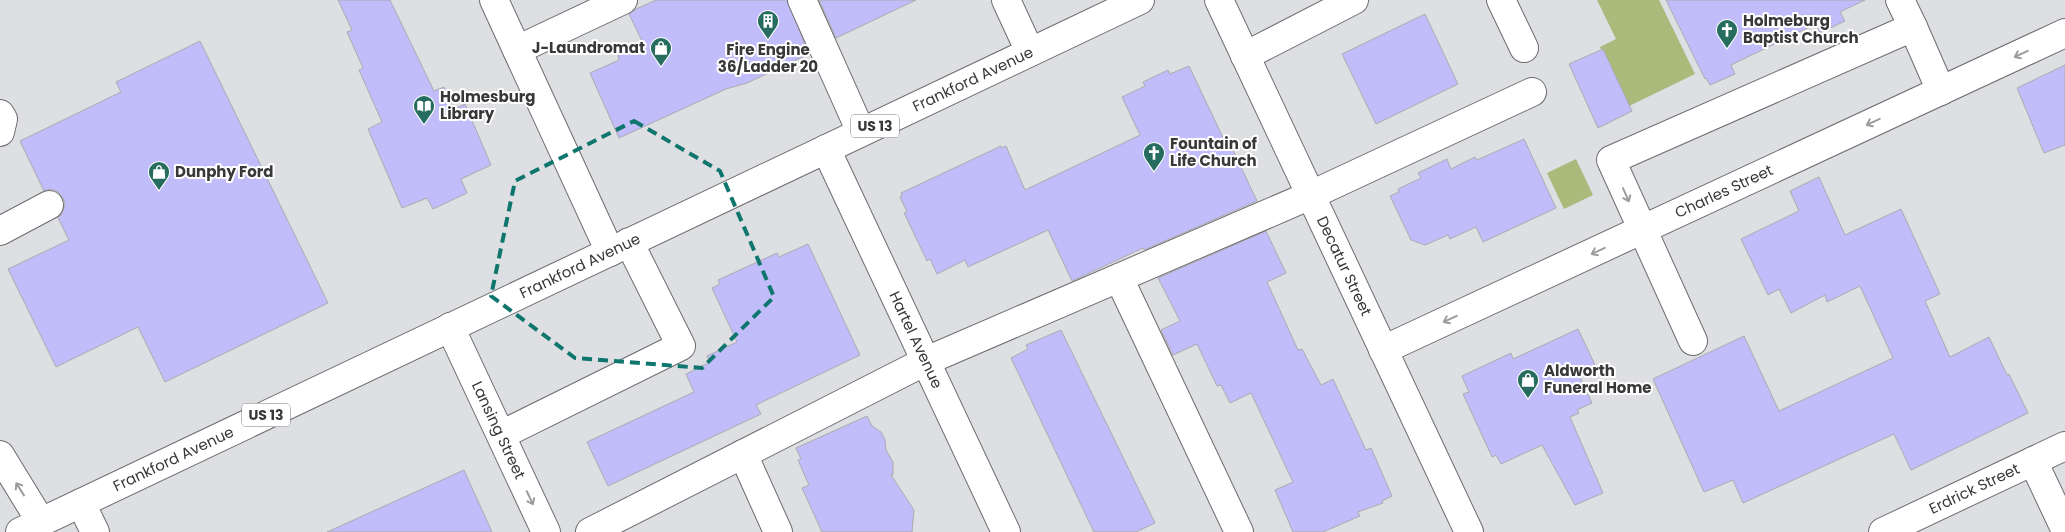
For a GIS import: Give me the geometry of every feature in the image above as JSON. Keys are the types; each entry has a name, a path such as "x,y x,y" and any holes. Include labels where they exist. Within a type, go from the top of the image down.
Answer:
{"street":[{"path":"494,0 517,50 620,247 681,346 501,435"},
{"path":"517,50 623,0"},
{"path":"802,0 861,132"},
{"path":"1006,0 1030,52"},
{"name":"Frankford Avenue","path":"30,527 1140,0"},
{"name":"Decatur Street","path":"1219,0 1469,532"},
{"path":"1245,56 1354,0"},
{"path":"1501,0 1524,48"},
{"path":"1900,0 1941,91"},
{"path":"1693,341 1611,160 1912,27"},
{"name":"Charles Street","path":"1383,350 2065,33"},
{"path":"590,532 926,361 1311,195 1532,92"},
{"path":"0,114 3,119 0,132"},
{"name":"Hartel Avenue","path":"826,149 1006,532"},
{"path":"0,231 49,205"},
{"path":"1119,278 1239,532"},
{"name":"Lansing Street","path":"450,327 546,532"},
{"name":"Erdrick Street","path":"1896,529 2065,446"},
{"path":"743,454 778,532"},
{"path":"0,455 30,527"},
{"path":"2033,461 2065,529"},
{"path":"81,503 95,532"}],"highlighted area":[{"path":"634,121 720,171 774,297 702,368 575,358 491,296 515,181"}],"green space":[{"path":"1597,0 1659,0 1695,74 1629,106 1600,47 1616,39"},
{"path":"1576,159 1593,195 1564,209 1547,173"}],"building":[{"name":"Holmesburg Library","path":"338,0 390,0 434,91 444,87 454,109 465,104 491,165 461,179 467,193 433,209 427,198 402,208 368,129 382,122 359,70 363,68 347,32 352,30"},
{"name":"J-Laundromat","path":"656,0 787,0 809,54 747,83 726,89 619,138 590,73 619,60 618,55 643,43 629,14"},
{"path":"819,0 916,0 836,38"},
{"name":"Holmeburg Baptist Church","path":"1666,0 1865,0 1840,12 1845,21 1820,33 1816,24 1731,65 1735,74 1710,85 1705,79"},
{"path":"1425,14 1458,84 1376,124 1342,54"},
{"name":"Dunphy Ford","path":"200,41 328,303 165,382 138,327 56,367 8,269 69,240 58,218 65,205 63,198 58,192 50,189 44,191 20,141 121,92 116,82"},
{"path":"1603,49 1632,111 1598,128 1569,64"},
{"path":"2065,65 2065,145 2044,153 2017,88"},
{"name":"Fountain of Life Church","path":"1189,66 1228,148 1231,146 1257,201 1144,250 1143,248 1072,281 1048,230 968,267 965,260 937,274 930,259 927,261 904,213 907,212 900,197 902,196 901,193 1001,146 1002,148 1006,146 1025,190 1140,135 1122,97 1145,86 1143,82 1168,70 1170,74"},
{"path":"1524,139 1556,208 1483,242 1476,227 1450,239 1448,235 1425,245 1411,240 1390,196 1399,192 1398,189 1421,178 1418,173 1447,159 1451,169 1475,157 1477,160"},
{"path":"1819,177 1845,235 1901,209 1940,294 1925,301 1950,357 1989,337 2028,413 1911,470 1894,434 1743,503 1733,480 1704,492 1653,379 1744,336 1779,411 1893,358 1860,286 1827,302 1825,295 1791,313 1779,289 1768,295 1741,239 1799,211 1790,191"},
{"path":"1266,231 1286,273 1267,282 1298,350 1302,349 1321,385 1333,379 1366,450 1371,448 1392,496 1382,501 1383,503 1358,512 1360,516 1323,532 1293,532 1275,490 1293,482 1251,393 1230,403 1221,385 1217,386 1197,344 1173,355 1161,330 1180,321 1158,278"},
{"path":"808,244 860,355 756,405 761,414 608,486 587,442 694,392 686,374 710,362 707,356 737,342 712,288 720,284 718,280 777,253 779,257"},
{"name":"Aldworth Funeral Home","path":"1578,329 1596,367 1579,375 1592,403 1577,410 1579,413 1570,417 1603,493 1575,505 1542,445 1501,464 1496,455 1492,457 1463,394 1469,392 1462,376 1511,353 1513,359"},
{"path":"1061,330 1155,523 1136,532 1094,532 1011,358 1028,349 1026,345"},
{"path":"867,416 872,426 881,432 885,440 886,450 893,462 893,475 891,475 914,510 912,532 822,532 802,488 809,485 798,460 801,459 796,448"},
{"path":"464,470 492,532 327,532"}],"place":[{"name":"Fire Engine 36/Ladder 20","path":"768,40"},
{"name":"Holmeburg Baptist Church","path":"1727,49"},
{"name":"J-Laundromat","path":"661,67"},
{"name":"Holmesburg Library","path":"424,125"},
{"name":"Fountain of Life Church","path":"1154,172"},
{"name":"Dunphy Ford","path":"159,191"},
{"name":"Aldworth Funeral Home","path":"1528,399"}]}
